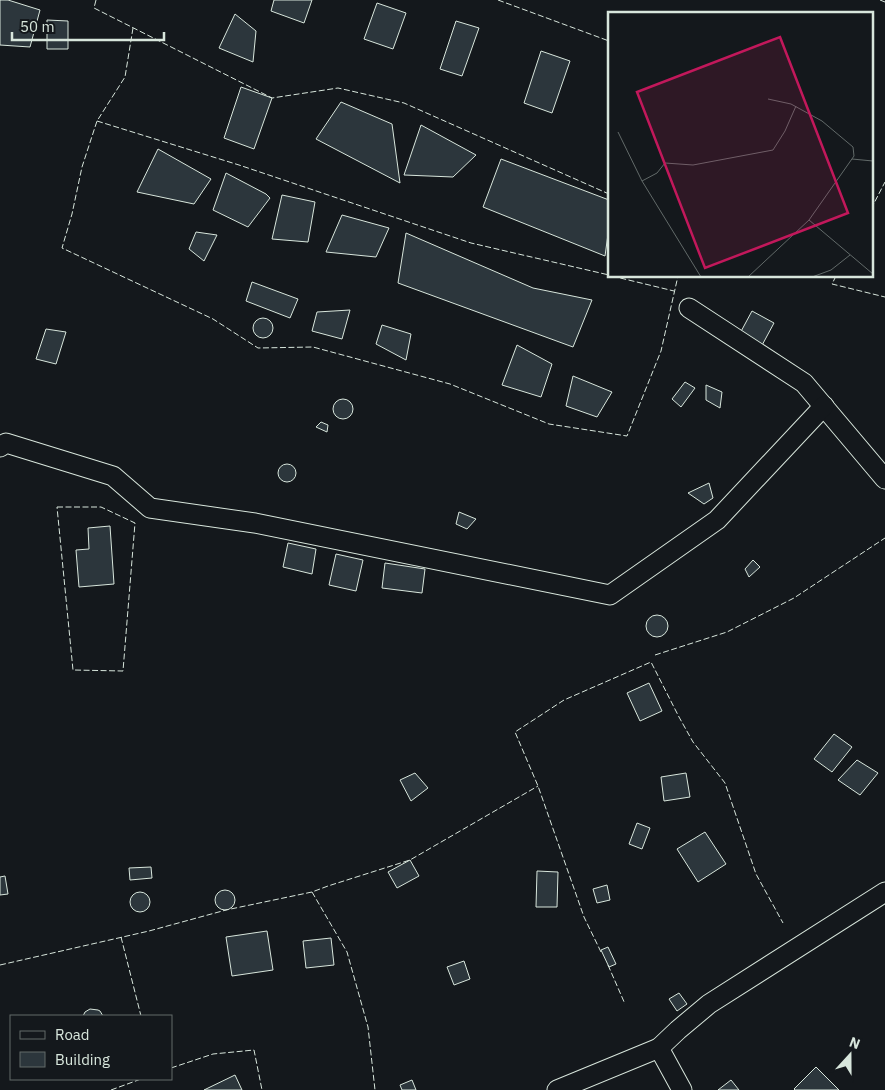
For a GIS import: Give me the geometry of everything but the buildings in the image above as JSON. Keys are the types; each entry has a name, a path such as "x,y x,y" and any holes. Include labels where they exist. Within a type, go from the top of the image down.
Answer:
{"street":[{"path":"689,308 804,383 885,479"},
{"path":"0,447 6,443 113,476 150,508 255,523 610,595 717,520 824,406"},
{"path":"557,1090 659,1048 709,1004 885,892"},
{"path":"659,1048 682,1090"}],"fence":[{"path":"96,0 94,8 272,98 338,88 404,103 608,194"},
{"path":"498,0 608,41"},
{"path":"880,0 885,2"},
{"path":"133,28 125,77 97,121 82,167 72,214 62,248 213,319 258,348 313,347 450,384 549,424 627,436 661,351 678,278"},
{"path":"97,121 239,165 471,243 608,275"},
{"path":"872,207 885,182"},
{"path":"620,278 674,291"},
{"path":"835,278 832,284 885,297"},
{"path":"57,507 101,507 135,523 123,671 73,670 57,507"},
{"path":"655,655 727,632 794,598 885,538"},
{"path":"601,952 584,917 538,786 515,732 564,700 651,662 693,742 725,783 756,874 783,923"},
{"path":"0,965 149,931 226,910 312,892 410,860 538,786"},
{"path":"312,892 347,952 368,1027 375,1090"},
{"path":"121,937 141,1015"},
{"path":"608,965 625,1004"},
{"path":"172,1068 213,1054 254,1050 262,1090"},
{"path":"111,1090 138,1080"}]}
